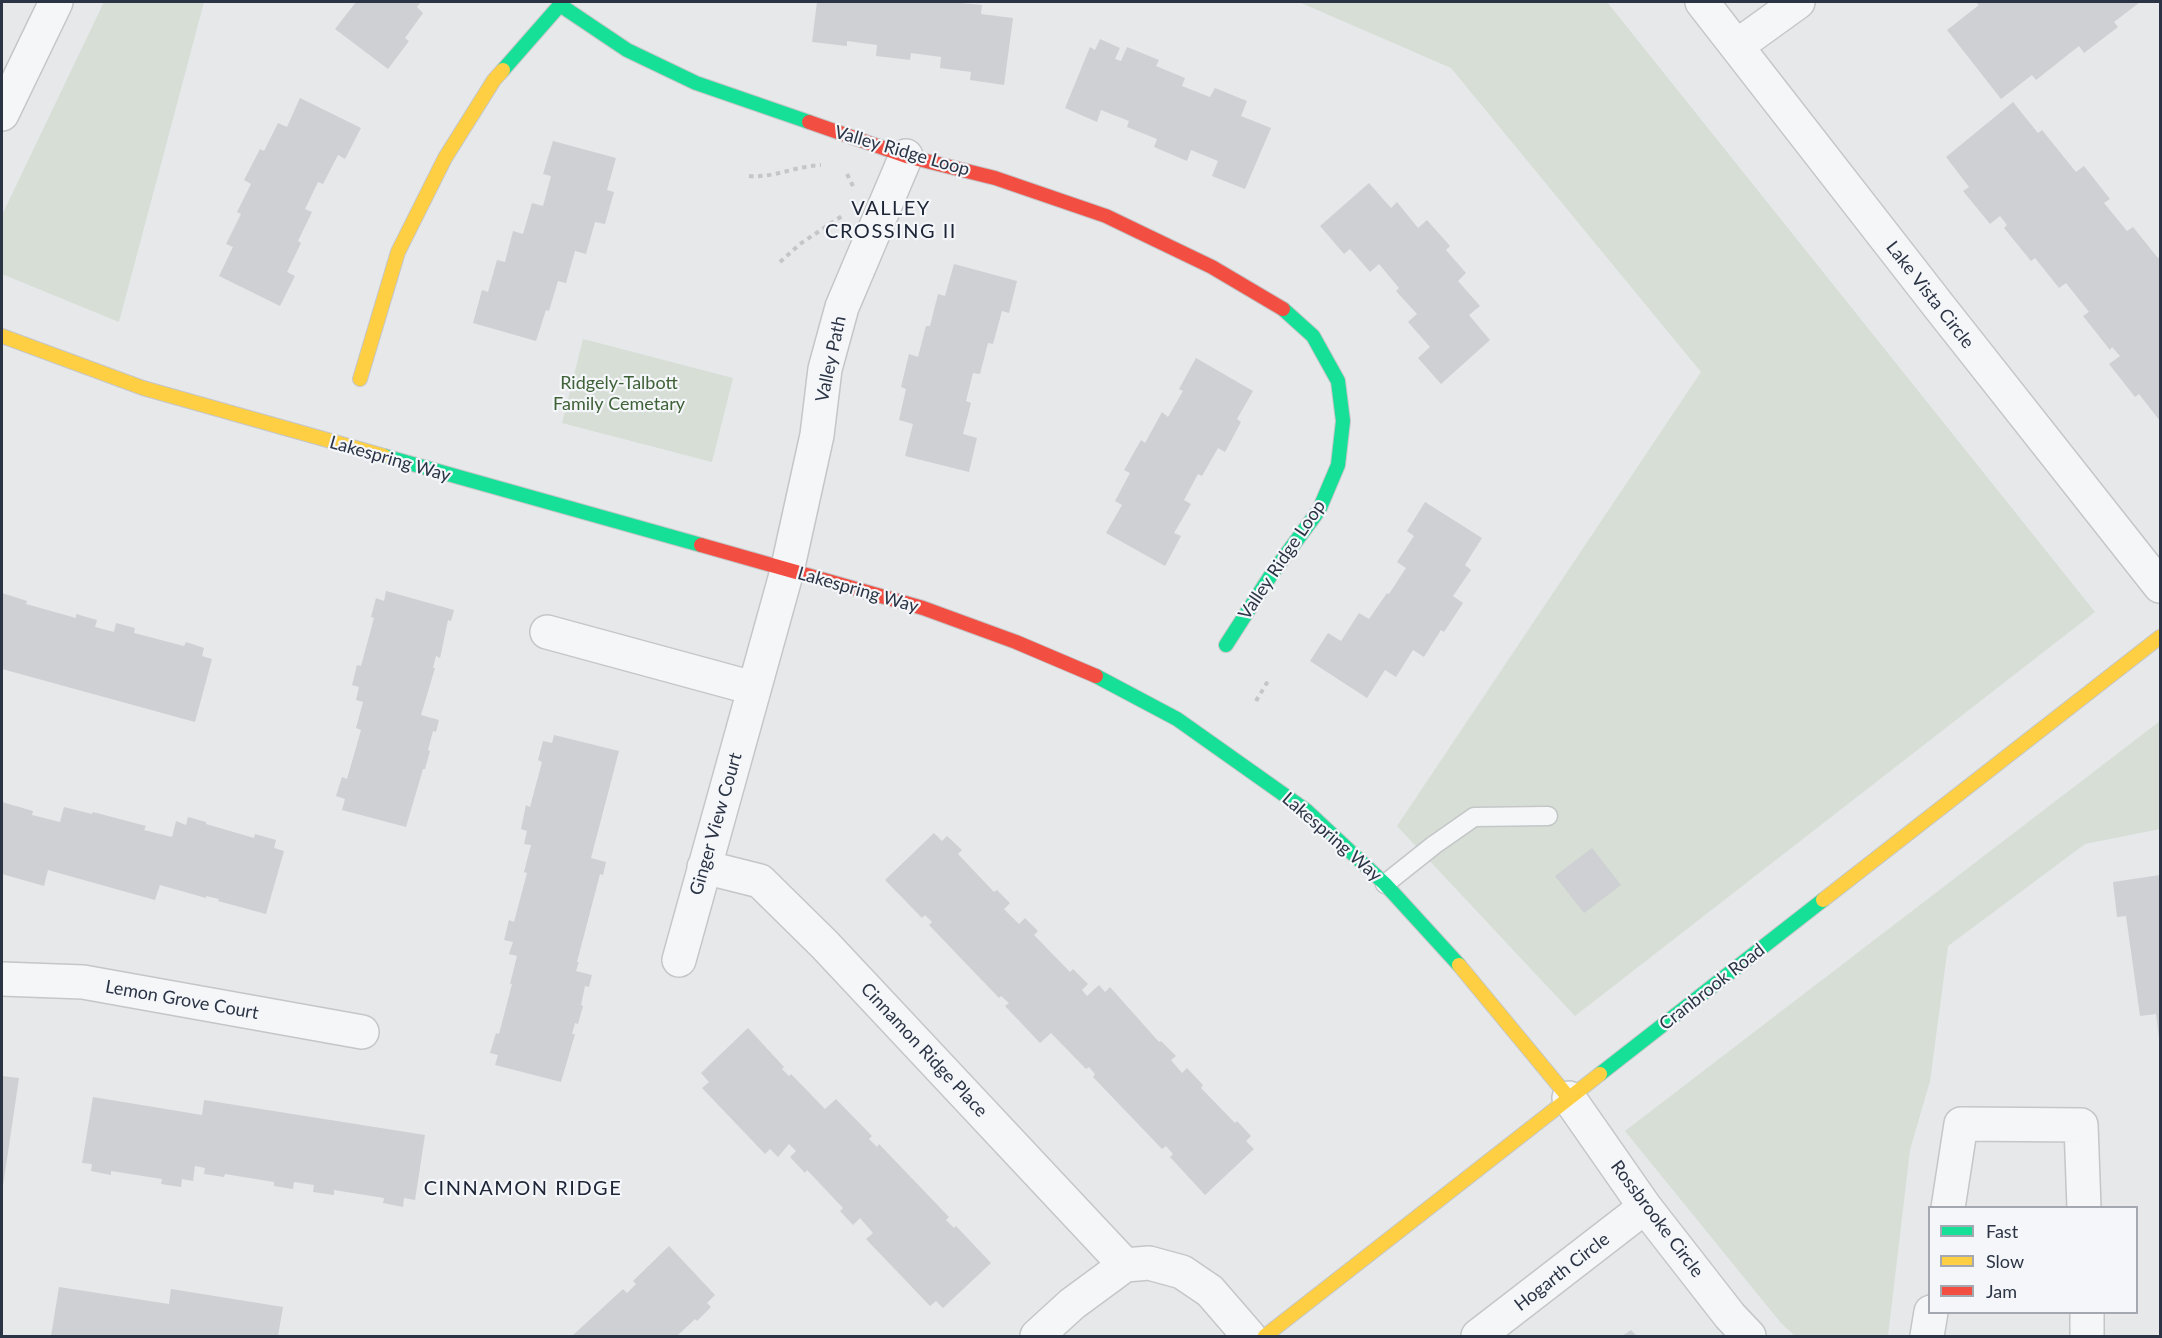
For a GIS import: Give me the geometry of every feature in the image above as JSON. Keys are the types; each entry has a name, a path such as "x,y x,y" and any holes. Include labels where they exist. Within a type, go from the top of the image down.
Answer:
{"street":[{"path":"2,114 56,2"},
{"name":"Lake Vista Circle","path":"1702,2 2160,586"},
{"path":"1737,46 1798,2"},
{"name":"Valley Ridge Loop","path":"360,379 398,252 445,158 494,80 560,5 627,50 696,83 906,156 995,178 1106,216 1212,267 1279,306 1313,336 1338,381 1343,421 1338,465 1319,510 1271,574 1226,645"},
{"name":"Valley Path","path":"787,571 817,435 825,369 842,307 906,156"},
{"name":"Lakespring Way","path":"2,336 143,388 923,608 1016,642 1102,678 1177,719 1307,811 1385,884 1454,959 1569,1098"},
{"name":"Ginger View Court","path":"679,960 787,571"},
{"path":"547,632 753,688"},
{"name":"Cranbrook Road","path":"1265,1336 2160,637"},
{"name":"Cinnamon Ridge Place","path":"704,867 760,880 825,945 1125,1265"},
{"name":"Lemon Grove Court","path":"2,979 83,982 362,1032"},
{"name":"Rossbrooke Circle","path":"1569,1098 1646,1207 1730,1316 1749,1336"},
{"path":"1948,1206 1961,1124 1972,1124 2081,1125 2084,1206"},
{"name":"Hogarth Circle","path":"1478,1336 1646,1207"},
{"path":"1037,1336 1072,1304 1125,1265 1149,1263 1182,1272 1210,1291 1249,1336"},
{"path":"1927,1336 1931,1314"},
{"path":"2087,1314 2087,1336"}],"lane":[{"path":"1385,884 1474,817 1548,816"}],"path":[{"path":"749,176 765,177 808,166 831,165"},
{"path":"842,168 850,177 854,188 853,194"},
{"path":"780,262 800,244 841,218 849,210"},
{"path":"1256,701 1268,681"}],"green space":[{"path":"104,2 204,2 119,322 2,274 2,215"},
{"path":"1299,2 1607,2 2095,612 1575,1016 1397,826 1701,372 1451,68"},
{"name":"Ridgely-Talbott Family Cemetary","path":"583,339 733,378 712,462 562,423"},
{"path":"2160,721 2160,829 2085,844 1948,946 1930,1081 1910,1150 1888,1336 1795,1336 1781,1323 1625,1131"}],"building":[{"path":"356,2 421,2 417,7 423,13 405,38 409,41 388,69 335,29"},
{"path":"817,2 950,2 982,5 981,14 1013,18 1004,85 970,80 971,72 940,68 941,57 911,53 910,60 876,56 877,45 847,41 847,46 812,42"},
{"path":"1975,2 2140,2 2114,22 2118,27 2084,53 2079,46 2036,80 2032,75 2001,99 1947,30 1979,5"},
{"path":"1100,39 1120,48 1115,59 1121,61 1127,47 1159,60 1156,66 1185,78 1182,86 1210,97 1215,88 1247,101 1241,116 1271,128 1245,189 1212,176 1218,161 1191,150 1187,161 1154,147 1157,139 1127,127 1129,121 1101,110 1097,122 1065,108 1090,47 1095,50"},
{"path":"300,98 361,128 345,159 338,155 323,184 318,182 305,209 312,212 287,272 295,276 280,306 219,276 233,247 226,244 241,214 237,212 251,184 244,180 260,149 264,151 278,123 287,127"},
{"path":"2013,102 2038,133 2042,130 2076,172 2084,166 2110,199 2104,203 2127,231 2133,227 2158,258 2160,256 2160,421 2139,394 2135,397 2109,364 2120,356 2112,347 2110,350 2083,316 2089,312 2066,283 2059,288 2035,258 2031,261 2004,228 2007,225 2000,216 1990,224 1963,191 1969,187 1946,157"},
{"path":"553,141 616,158 607,190 614,192 605,224 595,222 586,254 575,251 566,283 558,281 549,311 546,310 536,341 473,323 482,290 488,292 497,260 505,262 513,231 523,234 532,203 543,206 551,176 543,174"},
{"path":"1369,183 1391,208 1397,202 1418,228 1427,220 1450,246 1446,250 1466,273 1458,281 1480,306 1469,315 1490,340 1441,384 1418,358 1430,347 1408,322 1417,314 1396,291 1399,288 1379,264 1370,272 1350,249 1344,254 1320,226"},
{"path":"954,264 1017,281 1009,313 1002,311 993,344 988,343 980,374 973,373 966,401 971,403 963,434 977,438 969,472 905,456 913,424 899,420 906,389 901,387 909,354 918,357 926,326 930,326 938,294 945,296"},
{"path":"1196,358 1253,391 1237,419 1241,422 1225,452 1218,448 1202,476 1198,474 1184,500 1191,504 1174,533 1181,536 1165,566 1106,533 1122,505 1115,501 1130,473 1124,470 1141,440 1145,443 1162,412 1168,417 1183,391 1179,389"},
{"path":"1425,502 1482,538 1465,565 1471,570 1453,596 1463,603 1444,632 1441,630 1424,657 1413,650 1396,677 1385,670 1367,698 1310,661 1328,633 1341,641 1359,613 1369,619 1387,593 1389,594 1406,568 1397,562 1414,536 1407,531"},
{"path":"386,591 454,610 451,621 448,620 440,658 436,656 433,668 435,668 421,715 439,720 436,732 433,731 425,769 423,769 406,827 342,810 345,799 336,796 342,777 347,779 361,730 356,728 363,702 356,700 359,687 352,685 357,665 361,666 374,618 371,617 376,598 384,601"},
{"path":"2,593 27,601 26,604 76,618 76,614 97,620 95,627 114,632 116,623 135,628 134,633 184,646 186,642 204,648 202,656 212,659 195,722 2,669"},
{"path":"554,735 619,751 591,858 606,862 603,875 600,874 577,962 579,962 576,971 592,975 589,987 585,986 581,1005 583,1006 578,1024 575,1023 572,1034 575,1034 561,1082 495,1065 498,1055 490,1053 496,1033 499,1034 517,956 509,954 513,942 504,940 509,920 514,922 527,873 524,872 531,845 524,844 527,831 521,829 526,805 530,807 542,762 538,760 543,741 552,743"},
{"path":"2,802 33,811 32,815 60,822 64,807 146,826 144,830 172,837 176,821 186,825 188,817 254,838 255,834 276,840 274,848 284,851 266,914 218,901 219,899 206,896 206,898 160,885 155,900 48,870 44,886 2,874"},
{"path":"934,833 942,841 947,836 962,850 958,854 994,892 997,890 1010,903 1004,909 1019,924 1025,918 1038,931 1034,935 1070,972 1073,969 1088,984 1082,990 1087,996 1099,985 1105,992 1110,987 1159,1042 1161,1041 1176,1056 1171,1060 1182,1073 1187,1068 1203,1085 1201,1088 1251,1136 1246,1141 1254,1149 1205,1195 1170,1157 1173,1154 1166,1146 1162,1149 1093,1077 1095,1074 1089,1067 1086,1069 1051,1033 1040,1043 1005,1006 1009,1003 1001,996 999,998 929,925 932,922 925,915 922,918 885,880"},
{"path":"1592,848 1621,885 1584,913 1555,876"},
{"path":"2160,875 2159,1038 2156,1014 2140,1016 2126,916 2117,917 2113,882"},
{"path":"748,1028 784,1067 782,1069 789,1076 791,1074 825,1109 836,1099 872,1136 869,1139 877,1147 879,1144 949,1217 946,1220 954,1228 956,1226 991,1263 943,1308 936,1301 930,1306 866,1239 873,1233 860,1218 853,1225 840,1211 843,1208 807,1170 805,1173 790,1157 796,1151 789,1144 778,1157 770,1149 765,1154 702,1088 709,1082 701,1073"},
{"path":"2,1076 19,1078 3,1186 2,1186"},
{"path":"93,1097 202,1115 204,1100 425,1135 415,1200 404,1198 403,1207 383,1203 384,1198 334,1190 334,1195 313,1192 314,1185 294,1182 293,1189 274,1186 274,1182 225,1174 224,1177 204,1174 205,1168 195,1166 193,1181 182,1179 181,1187 161,1184 162,1179 111,1171 111,1175 91,1171 92,1164 82,1163"},
{"path":"669,1246 715,1295 707,1303 711,1307 697,1321 695,1319 677,1336 572,1336 623,1289 627,1293 636,1284 633,1281"},
{"path":"59,1287 169,1304 171,1289 283,1307 278,1336 51,1336"},
{"path":"1631,1330 1637,1336 1622,1336"}],"traffic: fast":[{"path":"503,70 560,5 627,50 696,83 809,122"},
{"path":"1226,645 1271,575 1319,510 1338,465 1343,421 1338,381 1313,336 1283,309"},
{"path":"384,456 701,545"},
{"path":"1096,676 1177,719 1307,811 1385,884 1459,965"},
{"path":"1600,1074 1823,900"}],"traffic: slow":[{"path":"360,379 398,252 445,158 494,80 503,70"},
{"path":"2,336 143,388 384,456"},
{"path":"1823,900 2160,637"},
{"path":"1459,965 1569,1098"},
{"path":"1265,1336 1600,1074"}],"traffic: jam":[{"path":"809,122 906,156 995,178 1106,216 1212,267 1283,309"},
{"path":"701,545 923,608 1016,642 1096,676"}],"district":[{"name":"VALLEY CROSSING II","path":"891,220"},
{"name":"CINNAMON RIDGE","path":"523,1189"}]}
